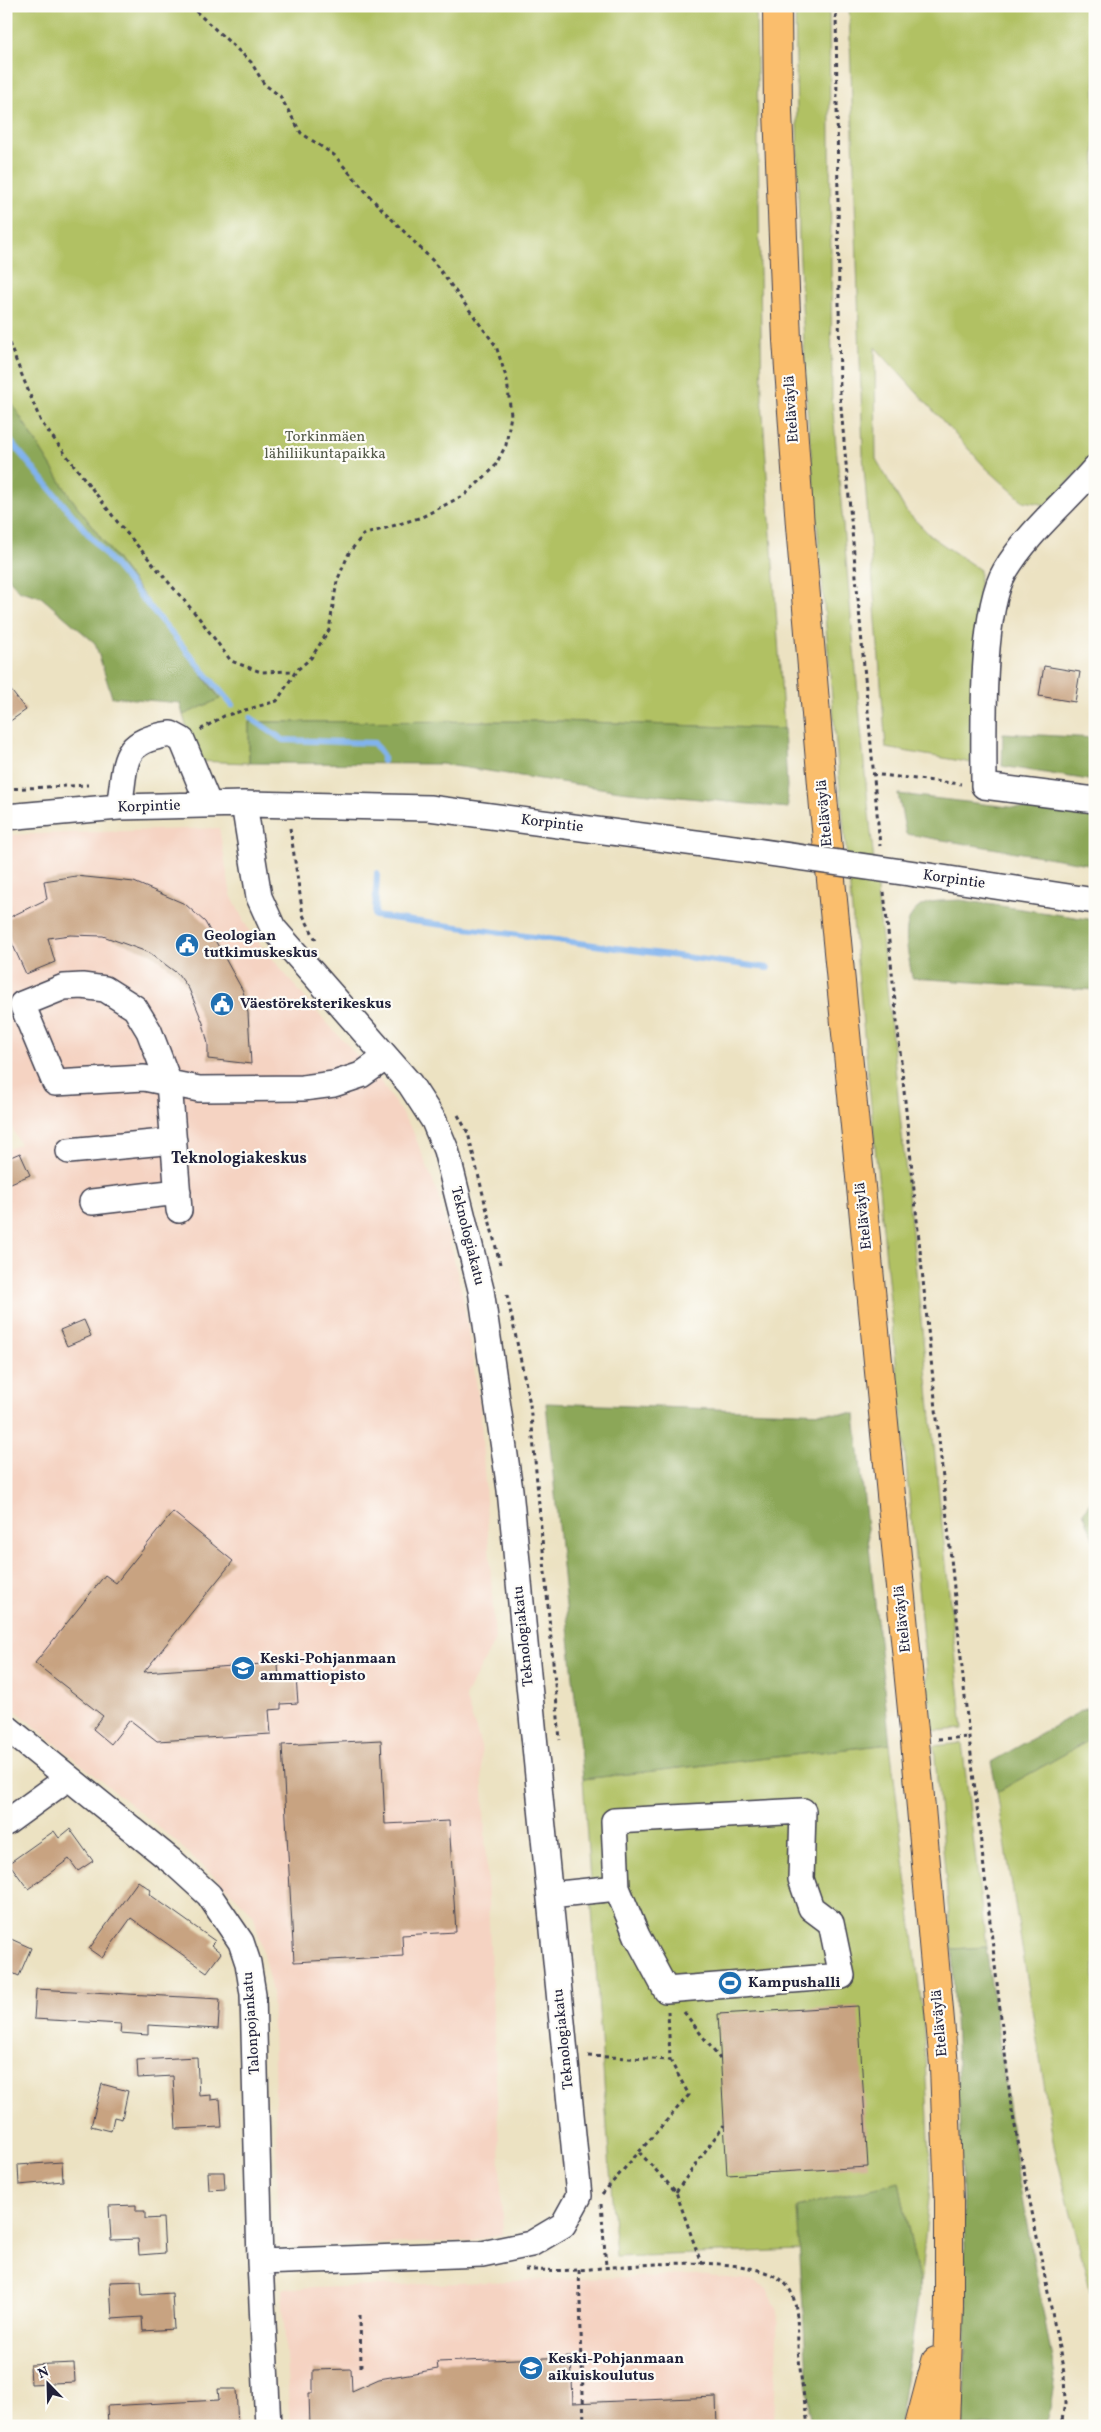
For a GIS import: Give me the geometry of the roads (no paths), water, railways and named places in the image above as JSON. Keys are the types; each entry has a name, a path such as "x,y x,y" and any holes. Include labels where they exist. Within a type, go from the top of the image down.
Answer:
{"highway":[{"name":"Eteläväylä","path":"777,6 778,111 787,340 801,535 824,808 915,1741 944,2066 949,2201 949,2306 945,2426"},
{"path":"920,2426 949,2306"}],"street":[{"path":"1095,468 1028,541 1004,572 994,601 984,707 984,786 1095,800"},
{"path":"119,807 128,754 138,743 171,734 182,740 208,805"},
{"name":"Korpintie","path":"9,813 119,807 244,804 429,808 749,850 1095,901"},
{"name":"Teknologiakatu","path":"244,804 259,897 273,928 421,1099 437,1128 446,1150 481,1290 510,1490 579,2196 563,2225 531,2244 482,2254 260,2262"},
{"path":"92,1202 179,1201 169,1083 160,1055 140,1014 130,1004 117,996 95,987 64,987 22,1004 55,1083 144,1078 169,1083 199,1089 303,1088 334,1084 361,1075 385,1058"},
{"path":"69,1151 174,1141"},
{"name":"Talonpojankatu","path":"6,1727 174,1863 209,1895 241,1942 248,1963 253,1994 260,2262 268,2426"},
{"path":"6,1823 68,1778"},
{"path":"803,1811 801,1879 811,1908 831,1923 842,1976 666,1990 637,1936 617,1888 614,1821 803,1811"},
{"path":"550,1895 617,1888"}],"waterway":[{"path":"6,436 232,705"},
{"path":"251,718 283,740 374,743 383,756 383,761"},
{"path":"377,873 375,916 768,968"}],"place":[{"name":"Geologian tutkimuskeskus","path":"187,945"},
{"name":"Väestöreksterikeskus","path":"222,1004"},
{"name":"Keski-Pohjanmaan ammattiopisto","path":"243,1668"},
{"name":"Kampushalli","path":"730,1983"},
{"name":"Keski-Pohjanmaan aikuiskoulutus","path":"531,2368"}],"district":[{"name":"Teknologiakeskus","path":"239,1159"}],"park label":[{"name":"Torkinmäen lähiliikuntapaikka","path":"325,446"}]}
